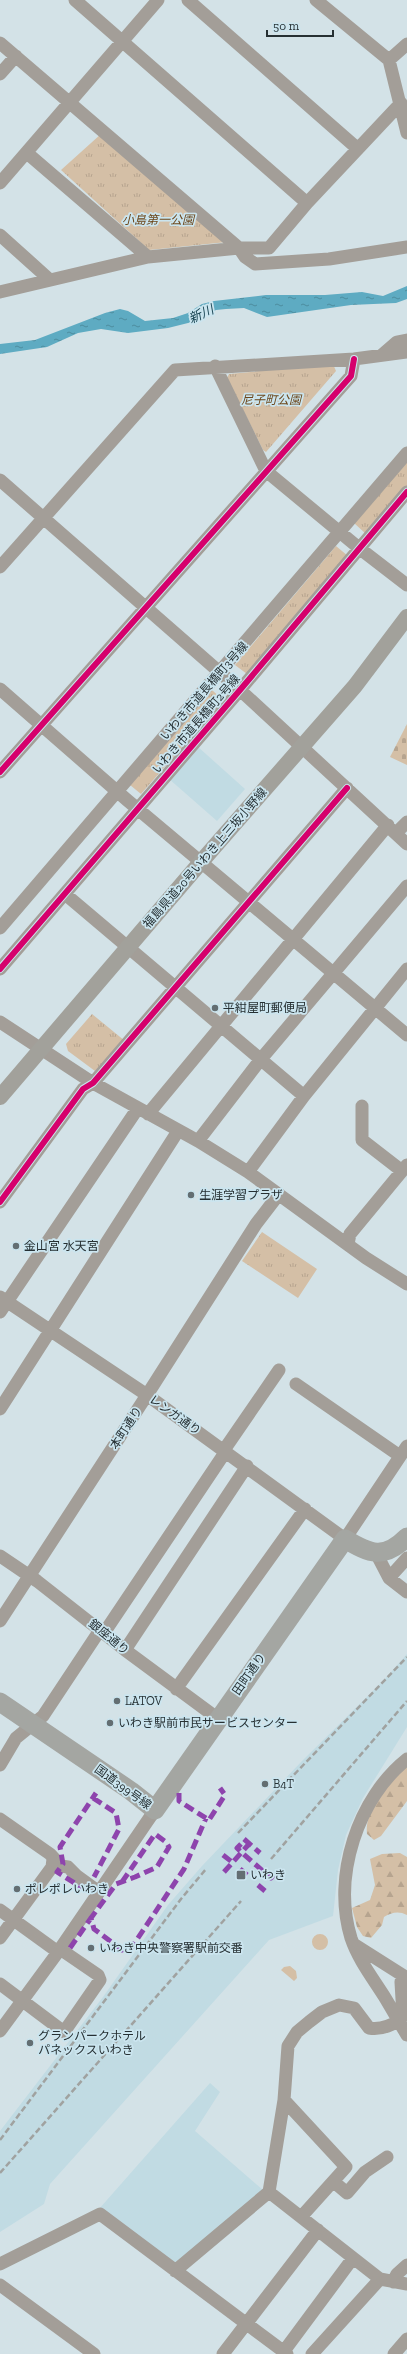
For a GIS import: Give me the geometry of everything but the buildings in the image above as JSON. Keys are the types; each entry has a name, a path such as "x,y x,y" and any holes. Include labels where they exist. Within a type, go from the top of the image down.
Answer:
{"highway":[{"path":"345,1539 361,1549 382,1552 407,1537"},
{"name":"田町通り","path":"155,1810 217,1718 345,1539"},
{"name":"国道399号線","path":"0,1702 29,1728"},
{"name":"国道399号線","path":"0,1716 29,1728 131,1790 155,1810"}],"main road":[{"name":"福島県道20号いわき上三坂小野線","path":"0,1097 201,862 355,686 407,617"}],"street":[{"path":"75,0 307,203"},
{"path":"0,183 158,0"},
{"path":"188,0 358,149"},
{"path":"316,0 389,60 401,103 407,133"},
{"path":"0,43 71,102 239,248 245,257 255,264 328,259 407,247"},
{"path":"389,60 407,44"},
{"path":"0,74 16,56"},
{"path":"0,292 148,257 239,248 268,248 307,203 401,103"},
{"path":"27,153 148,257"},
{"path":"0,236 50,280"},
{"path":"382,355 397,342 407,340"},
{"path":"0,567 175,370 215,366 354,359 407,352"},
{"path":"0,772 351,376 354,359"},
{"path":"215,366 266,471 359,548 407,585"},
{"name":"いわき市道長橋町3号線","path":"0,928 407,453"},
{"path":"0,480 240,690 407,844"},
{"name":"いわき市道長橋町2号線","path":"0,969 240,690 407,492"},
{"path":"0,689 117,792 332,973 407,1034"},
{"path":"0,1202 82,1089 93,1083 347,788"},
{"path":"2,1304 143,1111 222,1026 293,940 392,829 407,822"},
{"path":"198,1141 260,1059 407,886"},
{"path":"65,894 304,1096"},
{"path":"248,1172 304,1096 407,969"},
{"path":"0,1022 93,1083 198,1141 248,1172 348,1244 405,1278"},
{"path":"348,1244 350,1234 404,1168 362,1140 362,1106"},
{"path":"0,1409 178,1131"},
{"name":"本町通り","path":"0,1621 256,1224 279,1194"},
{"name":"レンガ通り","path":"2,1304 50,1331 147,1395 225,1450 345,1539"},
{"path":"0,1766 16,1738 43,1716 279,1370"},
{"path":"296,1384 403,1451 345,1539"},
{"path":"125,1650 247,1466"},
{"path":"176,1689 305,1509"},
{"path":"382,1552 389,1578 407,1592"},
{"name":"銀座通り","path":"0,1556 29,1576 176,1689 217,1718"},
{"path":"389,1578 407,1558"},
{"path":"407,1759 393,1770 372,1797 357,1829 348,1856 346,1883 348,1924 354,1945 365,1967 407,2035"},
{"path":"0,2031 24,2000 155,1810"},
{"path":"0,1819 50,1854 61,1866 68,1867 77,1876 99,1892"},
{"path":"0,1938 52,1867 53,1859"},
{"path":"0,1910 98,1975 100,1980 64,2032 24,2000 0,1984"},
{"path":"174,2271 269,2192 284,2100 288,2046 297,2032 322,2012 339,2005 354,2008 365,2024 375,2029 398,2021 403,2016 400,1982 405,1977 354,1945"},
{"path":"284,2100 346,2167 301,2217"},
{"path":"334,2182 347,2193 365,2172 387,2157"},
{"path":"269,2192 380,2279 407,2284"},
{"path":"0,2264 100,2214 285,2353 353,2258"},
{"path":"222,2354 318,2230"},
{"path":"393,2282 397,2274 407,2266"},
{"path":"312,2354 380,2279"},
{"path":"0,2285 94,2354"},
{"path":"394,2354 407,2339"}],"shaded area":[{"path":"197,746 245,789 217,821 168,778"},
{"path":"407,1654 407,1727 363,1798 346,1835 338,1870 333,1916 269,1940 50,2184 44,2204 0,2232 0,2131 103,1997 168,1905 202,1866 302,1761 384,1680"},
{"path":"210,2083 220,2092 195,2131 264,2191 175,2263 99,2209"}],"green space":[{"name":"小島第一公園","path":"101,134 227,242 149,250 61,170"},
{"name":"尼子町公園","path":"333,364 336,371 266,452 263,450 227,378 229,374"},
{"path":"407,462 407,486 366,534 354,523"},
{"path":"336,546 348,556 247,674 235,665"},
{"path":"212,690 223,700 141,794 130,785"},
{"path":"407,724 407,765 390,757"},
{"path":"92,1014 125,1041 95,1071 68,1051 66,1044"},
{"path":"262,1232 317,1269 298,1298 242,1261"},
{"path":"407,1765 407,1801 381,1836 374,1840 367,1834 367,1824 374,1805"},
{"path":"400,1853 407,1857 407,1915 393,1913 387,1915 384,1917 382,1925 371,1938 363,1936 357,1927 352,1908 370,1900 375,1885 370,1859 382,1854"},
{"path":"317,1934 323,1934 328,1939 326,1948 323,1950 317,1950 312,1945 312,1939"},
{"path":"290,1966 296,1971 297,1978 294,1981 281,1970 284,1967"}],"water":[{"name":"新川","path":"407,286 407,299 396,303 351,305 267,317 244,308 216,310 192,322 168,328 128,333 101,329 78,333 47,347 0,354 0,344 35,340 105,313 120,309 128,311 145,321 173,318 188,313 202,304 214,301 266,295 325,295 362,292 383,296"}],"railway":[{"path":"238,1833 407,1657"},
{"path":"271,1859 407,1701"},
{"path":"0,2140 181,1899 206,1869"},
{"path":"0,2173 241,1901"}],"marked path":[{"path":"179,1793 179,1801 209,1820 225,1795 220,1788"},
{"path":"87,1891 57,1872 63,1864 60,1847 96,1793"},
{"path":"93,1798 116,1813 119,1829 94,1877"},
{"path":"122,1882 155,1834 166,1842 169,1847 157,1867 135,1877 116,1884 91,1918 94,1929 122,1950 132,1947 184,1869 206,1818"},
{"path":"244,1839 260,1853"},
{"path":"241,1844 237,1848 241,1852 271,1878 275,1874"},
{"path":"224,1872 249,1844"},
{"path":"223,1855 232,1862"},
{"path":"240,1869 247,1875"},
{"path":"258,1885 265,1891"},
{"path":"70,1948 91,1918"}],"cycle path":[{"path":"0,772 351,376 354,359"},
{"path":"0,969 240,690 407,492"},
{"path":"0,1202 83,1089 93,1083 347,788"}],"place":[{"name":"平紺屋町郵便局","path":"215,1008"},
{"name":"生涯学習プラザ","path":"191,1195"},
{"name":"金山宮 水天宮","path":"16,1246"},
{"name":"LATOV","path":"117,1701"},
{"name":"いわき駅前市民サービスセンター","path":"110,1723"},
{"name":"B4T","path":"265,1784"},
{"name":"いわき","path":"241,1875"},
{"name":"ポレポレいわき","path":"17,1889"},
{"name":"いわき中央警察署駅前交番","path":"91,1948"},
{"name":"グランパークホテル パネックスいわき","path":"30,2043"}]}
